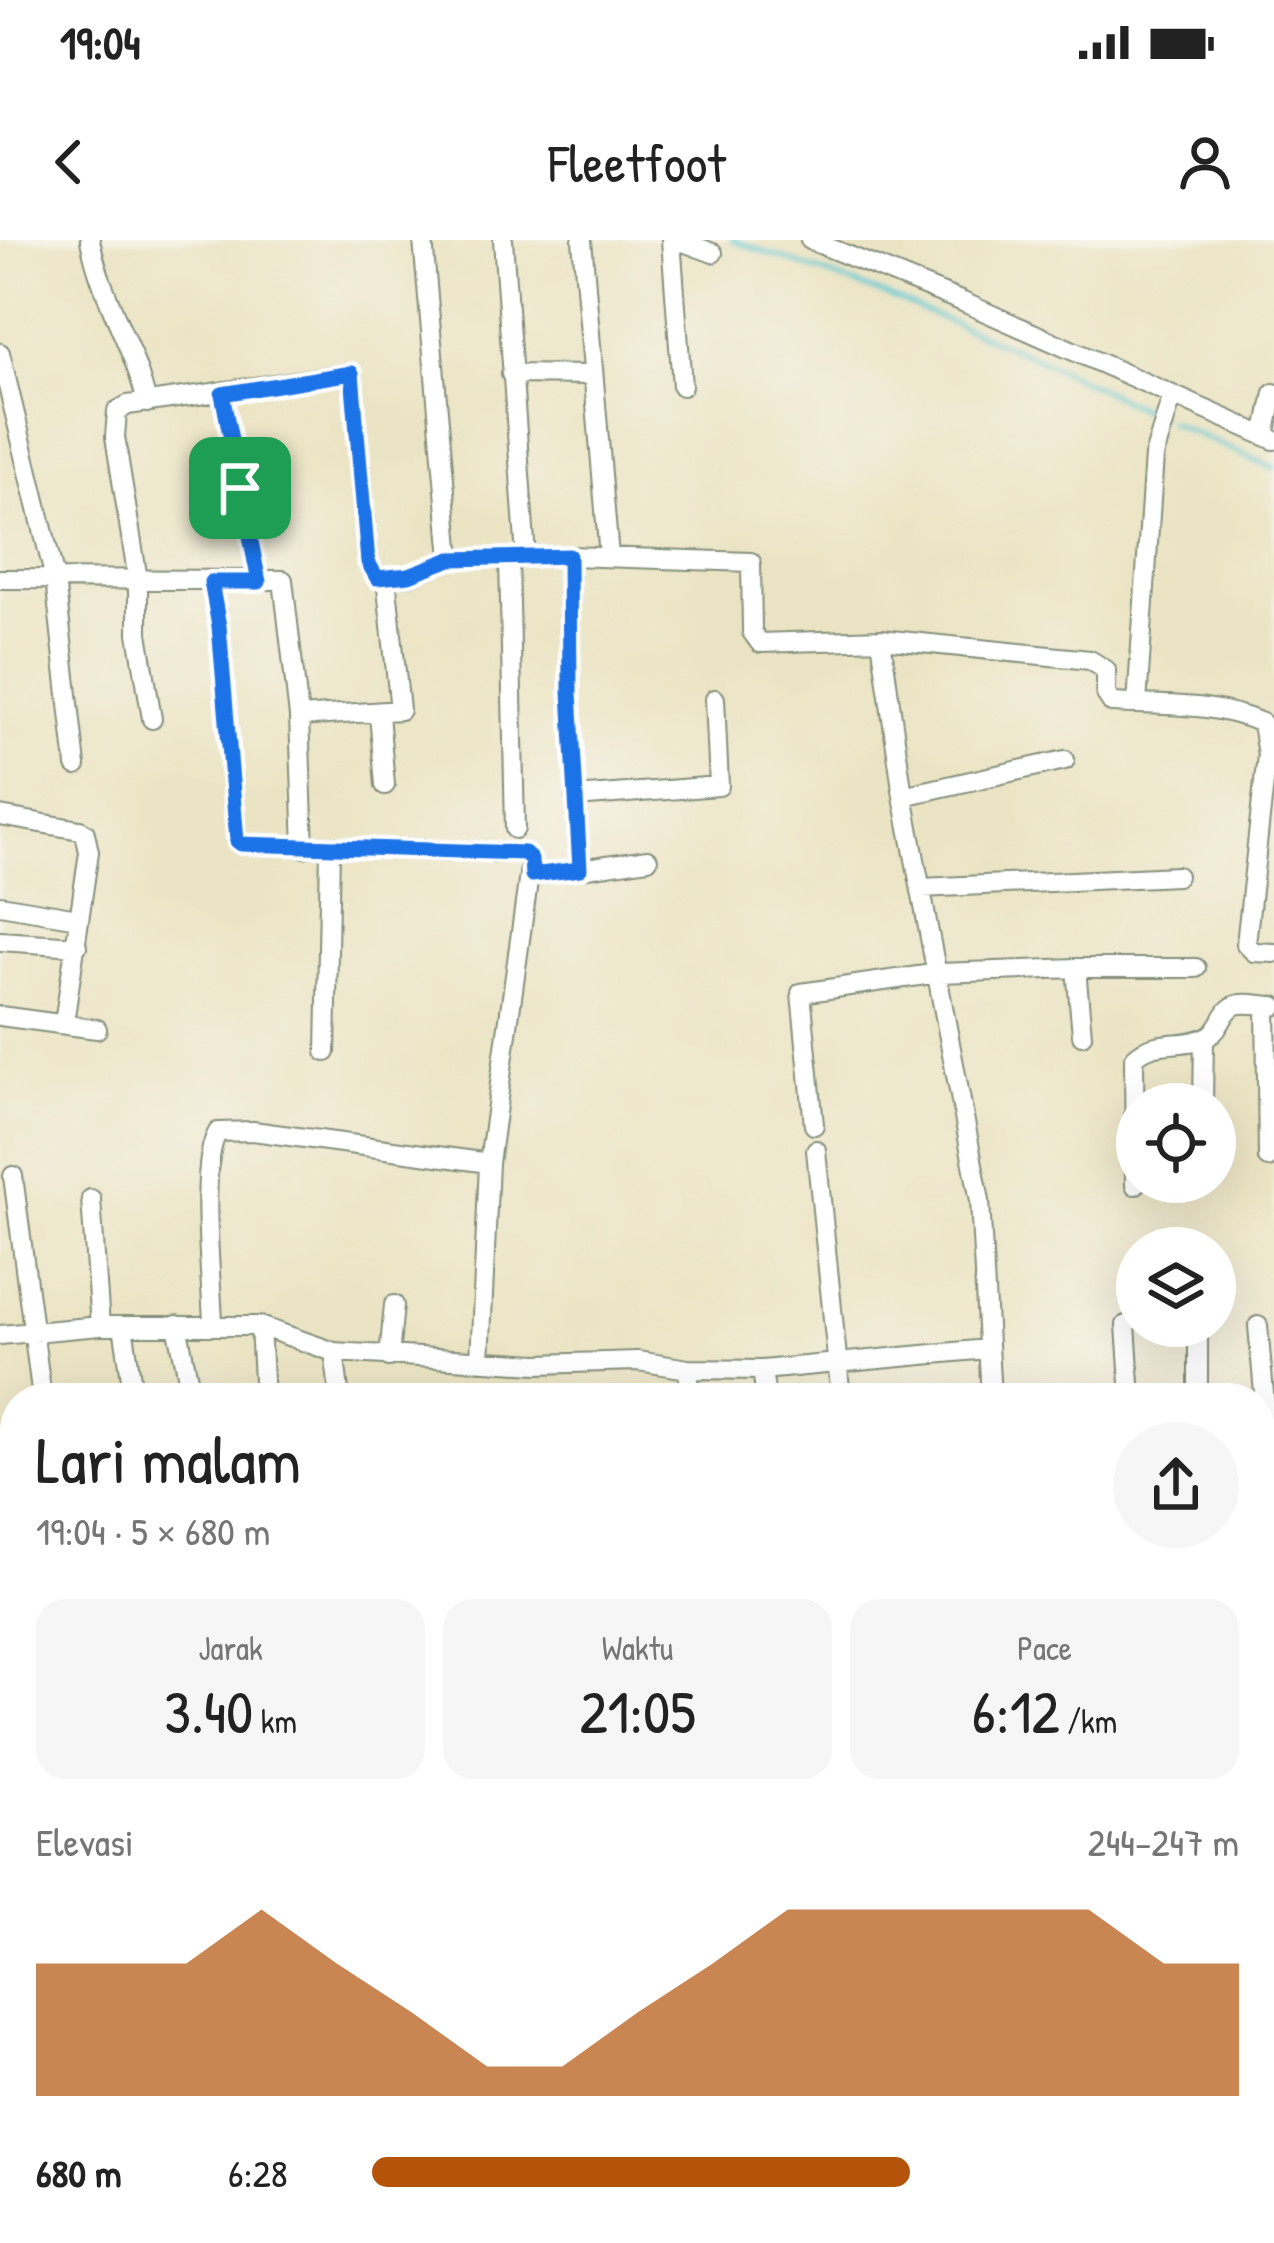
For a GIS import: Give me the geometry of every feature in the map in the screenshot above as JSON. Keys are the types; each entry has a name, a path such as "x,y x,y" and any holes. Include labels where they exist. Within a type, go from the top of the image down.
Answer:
{"street":[{"path":"90,240 97,278 123,329 147,404"},
{"path":"422,240 451,559"},
{"path":"503,240 518,557 515,829"},
{"path":"582,240 609,557"},
{"path":"682,386 675,240 713,253"},
{"path":"810,240 963,302 1171,402 1270,438 1274,393"},
{"path":"0,353 55,579 76,766"},
{"path":"152,718 138,633 138,580 117,410 352,373 368,562 377,578 409,575 451,559 569,556 751,562 752,632 760,644 881,639 1090,660 1106,670 1108,699 1238,712 1262,723 1270,755 1268,816 1246,944 1253,952 1274,953"},
{"path":"511,374 592,376"},
{"path":"222,394 259,582"},
{"path":"1137,704 1154,456 1171,402"},
{"path":"569,556 580,869"},
{"path":"299,717 400,710 386,578"},
{"path":"0,579 283,580 299,717 304,848"},
{"path":"211,582 219,626 235,836 241,844 525,853 531,860 489,1163 480,1361"},
{"path":"881,639 903,796 980,1201 990,1383"},
{"path":"575,797 719,786 715,699"},
{"path":"379,714 385,784"},
{"path":"903,796 1065,760"},
{"path":"0,816 85,833 89,852 64,1023"},
{"path":"326,1052 330,849"},
{"path":"532,875 648,859"},
{"path":"920,888 1177,876"},
{"path":"0,905 78,918"},
{"path":"0,941 76,946"},
{"path":"1076,968 1082,1035"},
{"path":"814,1125 801,993 939,973 1196,968"},
{"path":"1134,1083 1134,1058 1147,1048 1204,1039 1221,1025 1232,1006 1270,1006 1268,1158"},
{"path":"0,1016 97,1029"},
{"path":"1203,1083 1204,1039"},
{"path":"213,1324 208,1189 211,1145 218,1132 253,1130 489,1163"},
{"path":"816,1150 839,1383"},
{"path":"13,1176 40,1383"},
{"path":"91,1199 100,1326"},
{"path":"389,1357 394,1305"},
{"path":"177,1325 189,1383"},
{"path":"0,1334 100,1326 260,1325 334,1352 480,1361 638,1361 688,1369 762,1370 987,1349"},
{"path":"260,1325 263,1383"},
{"path":"122,1326 132,1383"},
{"path":"1258,1326 1263,1383"},
{"path":"1128,1347 1130,1383"},
{"path":"1198,1347 1198,1383"},
{"path":"334,1352 338,1383"},
{"path":"688,1369 689,1383"},
{"path":"762,1370 764,1383"}],"waterway":[{"path":"732,240 887,296 1032,356 1159,417"},
{"path":"1169,422 1274,468"}],"route":[{"path":"352,373 368,562 377,578 409,575 451,559 569,556 570,692 580,869 532,875 525,853 330,849 237,841 211,582 259,582 240,488 222,394 352,373"}]}
